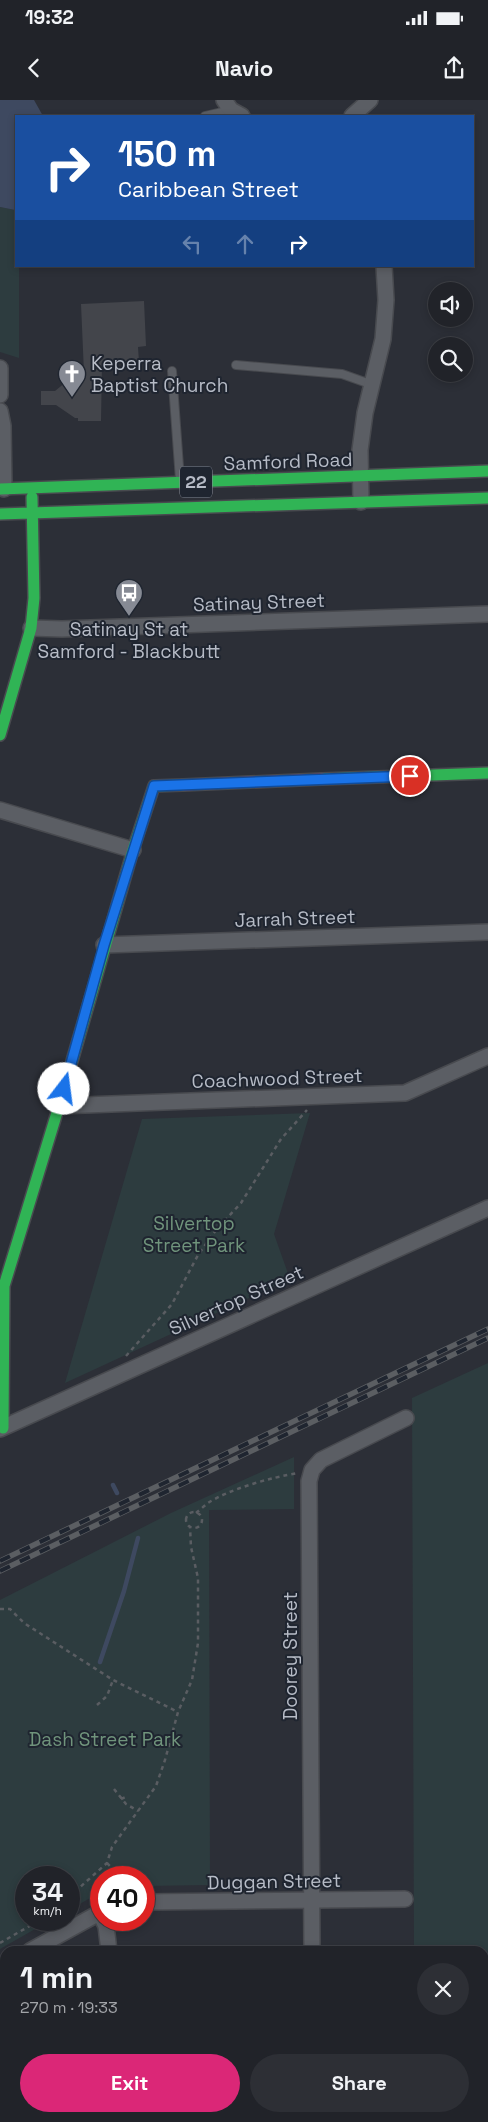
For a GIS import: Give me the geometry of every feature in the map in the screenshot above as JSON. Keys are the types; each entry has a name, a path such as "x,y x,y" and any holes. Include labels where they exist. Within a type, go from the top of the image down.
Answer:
{"street":[{"path":"353,115 370,100"},
{"path":"361,502 360,450 364,420 383,339 386,300 384,267"},
{"path":"0,368 0,395"},
{"path":"0,411 3,426 2,489"},
{"name":"Samford Road","path":"2,489 488,471"},
{"path":"0,735 31,628 34,598 31,488"},
{"name":"22","path":"0,514 488,498"},
{"name":"Satinay Street","path":"31,628 62,629 488,614"},
{"path":"1,1428 4,1286 59,1106 132,850 154,786 488,773"},
{"path":"0,810 132,850"},
{"name":"Jarrah Street","path":"104,945 488,932"},
{"name":"Coachwood Street","path":"59,1106 313,1098 405,1093 488,1056"},
{"name":"Silvertop Street","path":"1,1428 488,1208"},
{"path":"312,1470 321,1460 406,1418"},
{"name":"Doorey Street","path":"312,1470 310,1481 312,1946"},
{"name":"Duggan Street","path":"155,1902 405,1899"},
{"path":"40,1946 90,1921"},
{"path":"106,1931 108,1946"}],"lane":[{"path":"209,115 232,109"},
{"path":"236,365 342,374 372,386"},
{"path":"172,371 180,482"}],"path":[{"path":"123,1359 172,1304 198,1254 216,1230 242,1203 281,1139 305,1113 313,1098"},
{"path":"80,1887 107,1863 112,1847 156,1786 166,1760 178,1712 192,1680 198,1643 198,1578 187,1518 190,1514 196,1513 208,1503 222,1496 263,1481 312,1470"},
{"path":"190,1527 197,1527 202,1522 200,1515 196,1513"},
{"path":"0,1609 10,1609 24,1624 113,1680 178,1712"},
{"path":"97,1705 107,1696 113,1680"},
{"path":"114,1789 130,1808 138,1811"},
{"path":"121,1799 128,1796"},
{"path":"107,1863 110,1866"},
{"path":"0,1943 21,1931"}],"green space":[{"path":"0,207 15,210 15,267 19,267 19,358 0,352"},
{"name":"Silvertop Street Park","path":"310,1113 274,1234 290,1279 65,1383 142,1119"},
{"path":"488,1363 488,1946 414,1946 412,1398"},
{"name":"Dash Street Park","path":"294,1457 294,1509 209,1510 210,1885 155,1886 155,1866 90,1866 90,1898 80,1904 80,1866 15,1866 15,1931 32,1931 5,1946 0,1946 0,1600 171,1513"}],"water":[{"path":"0,100 34,100 42,115 15,115 15,210 0,207"}],"building":[{"path":"144,301 146,346 138,347 139,362 102,363 101,421 78,421 78,418 75,418 56,405 41,405 41,391 55,391 77,373 84,373 81,304"}],"waterway":[{"path":"113,1485 117,1493"},
{"path":"100,1662 124,1591 138,1538"}],"railway":[{"path":"0,1561 488,1329"},
{"path":"0,1571 488,1338"}],"traffic: fast":[{"path":"0,489 488,471"},
{"path":"0,735 31,628 34,598 32,497"},
{"path":"0,514 488,498"},
{"path":"322,779 488,773"},
{"path":"3,1428 4,1286 59,1106 133,850 154,786 183,785"}],"traffic: jam":[{"path":"183,785 322,779"}],"place":[{"name":"Keperra Baptist Church","path":"72,398"},
{"name":"Satinay St at Samford - Blackbutt","path":"129,617"}],"route":[{"path":"64,1089 132,850 154,786 410,776"}]}
